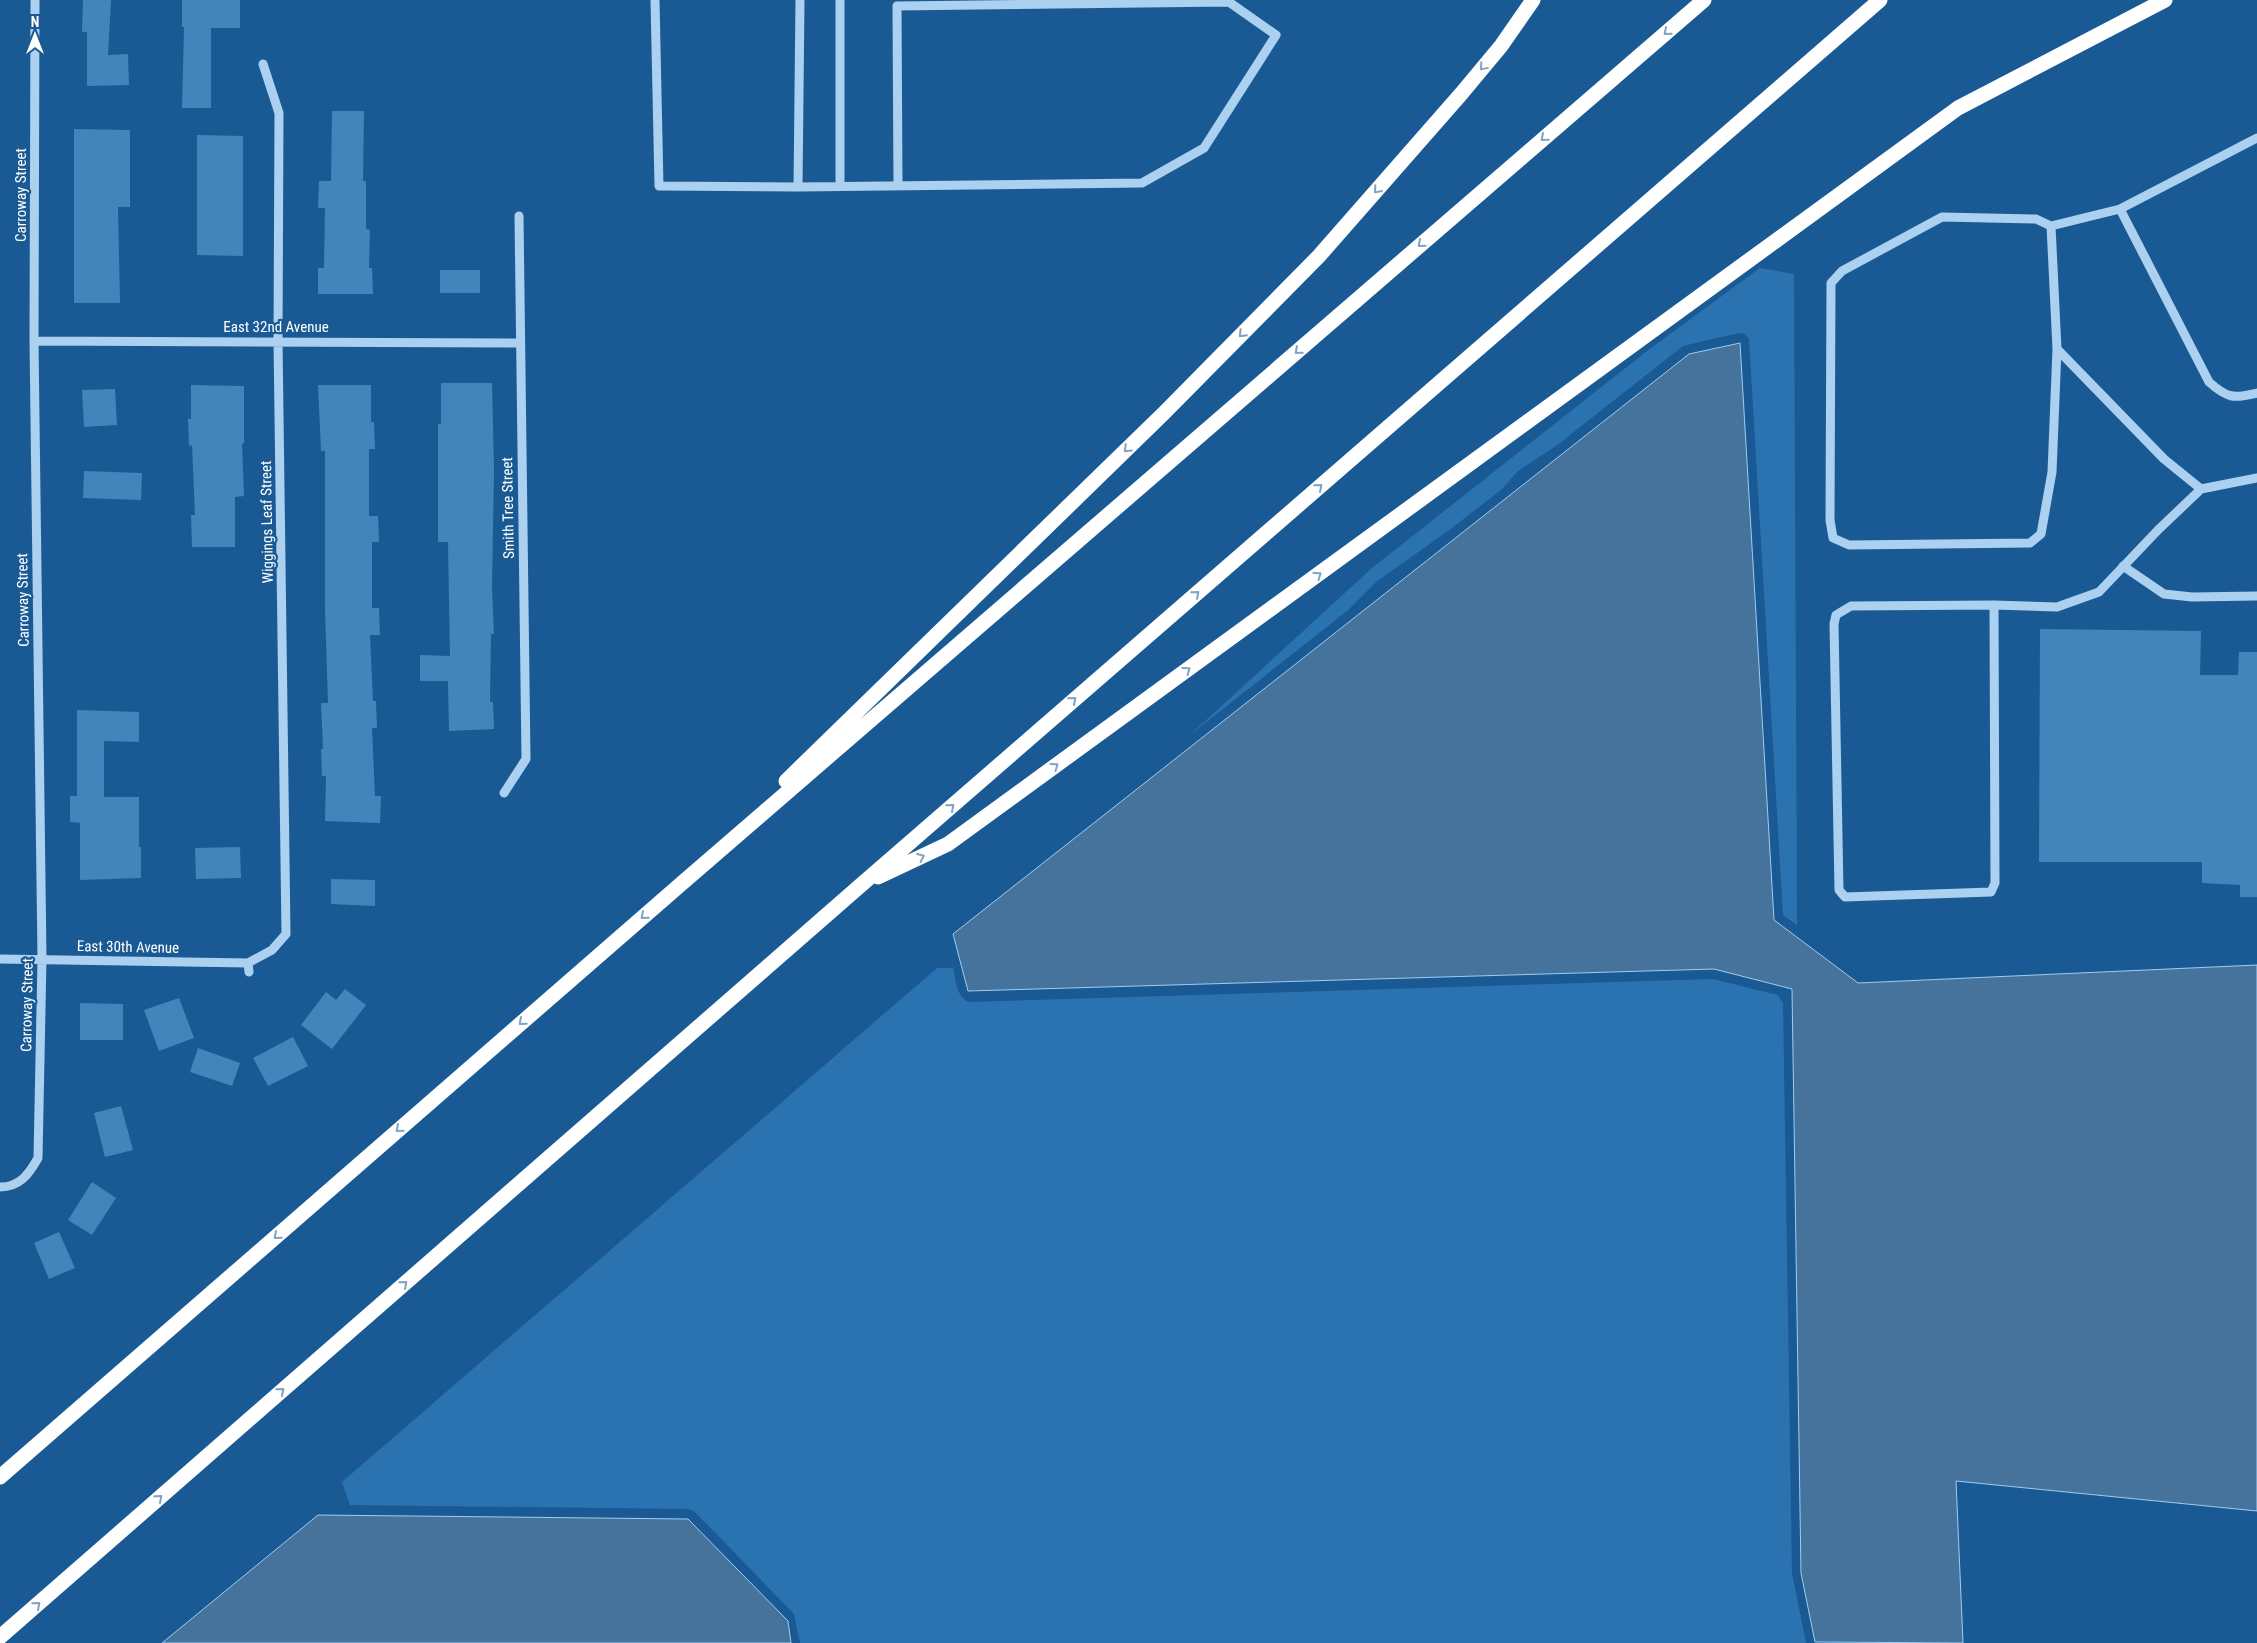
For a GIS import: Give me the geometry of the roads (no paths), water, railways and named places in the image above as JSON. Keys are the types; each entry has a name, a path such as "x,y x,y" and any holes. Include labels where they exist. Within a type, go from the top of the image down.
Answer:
{"highway":[{"path":"681,884 1164,413 1319,256 1501,46 1534,0"},
{"path":"0,1477 681,884 1704,0"},
{"path":"0,1637 861,885 1880,0"},
{"path":"861,885 948,844 1958,108 2165,0"}],"street":[{"name":"Carroway Street","path":"0,1187 10,1187 28,1176 38,1158 42,959 34,341 35,0"},
{"path":"655,0 659,186 798,187 840,186 898,186 1142,183 1204,148 1276,35 1229,2 897,3 898,186"},
{"path":"798,187 800,0"},
{"path":"840,0 840,186"},
{"name":"Wiggings Leaf Street","path":"248,968 272,950 286,934 278,341 279,113 264,64"},
{"path":"2051,226 2057,349 2052,472 2041,534 2030,543 1849,545 1833,538 1830,520 1831,283 1842,272 1942,217 2036,219 2051,226 2120,209 2257,138"},
{"path":"2120,209 2209,382 2223,394 2238,398 2257,393"},
{"name":"Smith Tree Street","path":"504,793 526,758 518,216"},
{"name":"East 32nd Avenue","path":"34,341 519,343"},
{"path":"2057,349 2164,459 2201,489"},
{"path":"1994,605 1995,883 1991,892 1845,897 1839,890 1834,624 1836,615 1852,606 1994,605 2057,607 2099,592 2158,530 2201,489 2257,478"},
{"path":"2123,566 2164,594 2192,597 2257,596"},
{"name":"East 30th Avenue","path":"0,959 42,959 248,968"}]}
